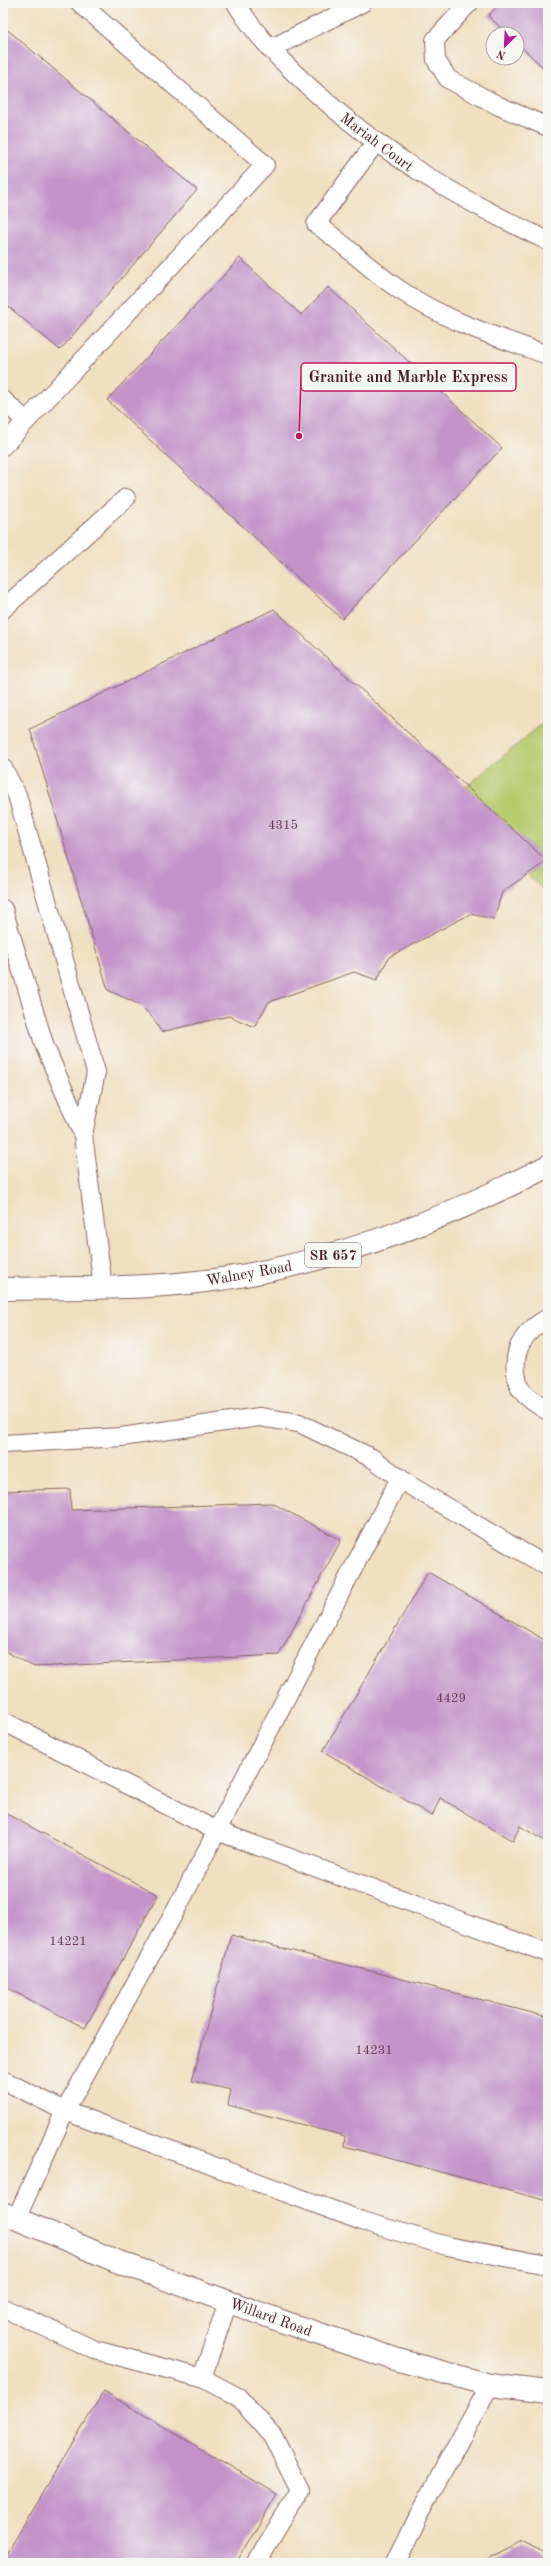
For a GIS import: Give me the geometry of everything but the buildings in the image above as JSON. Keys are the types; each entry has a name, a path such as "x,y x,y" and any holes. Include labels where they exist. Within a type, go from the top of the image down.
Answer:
{"main road":[{"name":"Walney Road","path":"3,1290 187,1284 269,1272 362,1247 458,1208 548,1166"},
{"name":"Willard Road","path":"9,2216 116,2261 228,2302 395,2359 490,2385 548,2392"}],"lane":[{"path":"3,446 265,165 80,3"},
{"name":"Mariah Court","path":"236,3 280,61 350,124 411,169 478,208 548,241"},
{"path":"270,49 362,3"},
{"path":"469,3 435,40 436,60 448,79 499,106 548,128"},
{"path":"376,142 316,224 334,237 372,270 433,311 474,329 548,355"},
{"path":"3,400 26,421"},
{"path":"3,609 126,498"},
{"path":"3,768 17,795 96,1072 83,1135"},
{"path":"3,909 45,1047 83,1135 103,1287"},
{"path":"548,1318 532,1326 522,1340 514,1359 520,1389 529,1399 548,1411"},
{"path":"3,1444 121,1437 259,1417 299,1424 330,1437 372,1458 400,1478 548,1567"},
{"path":"9,2216 64,2111 178,1906 400,1478"},
{"path":"3,1721 217,1831 548,1953"},
{"path":"3,2080 64,2111 362,2221 446,2246 548,2265"},
{"path":"202,2378 228,2302"},
{"path":"3,2308 95,2350 202,2378 238,2397 273,2436 300,2490 256,2563"},
{"path":"396,2563 418,2516 490,2385"}],"green space":[{"path":"548,719 548,894 528,875 547,861 466,787"}],"place":[{"name":"Granite and Marble Express","path":"299,436"}]}
